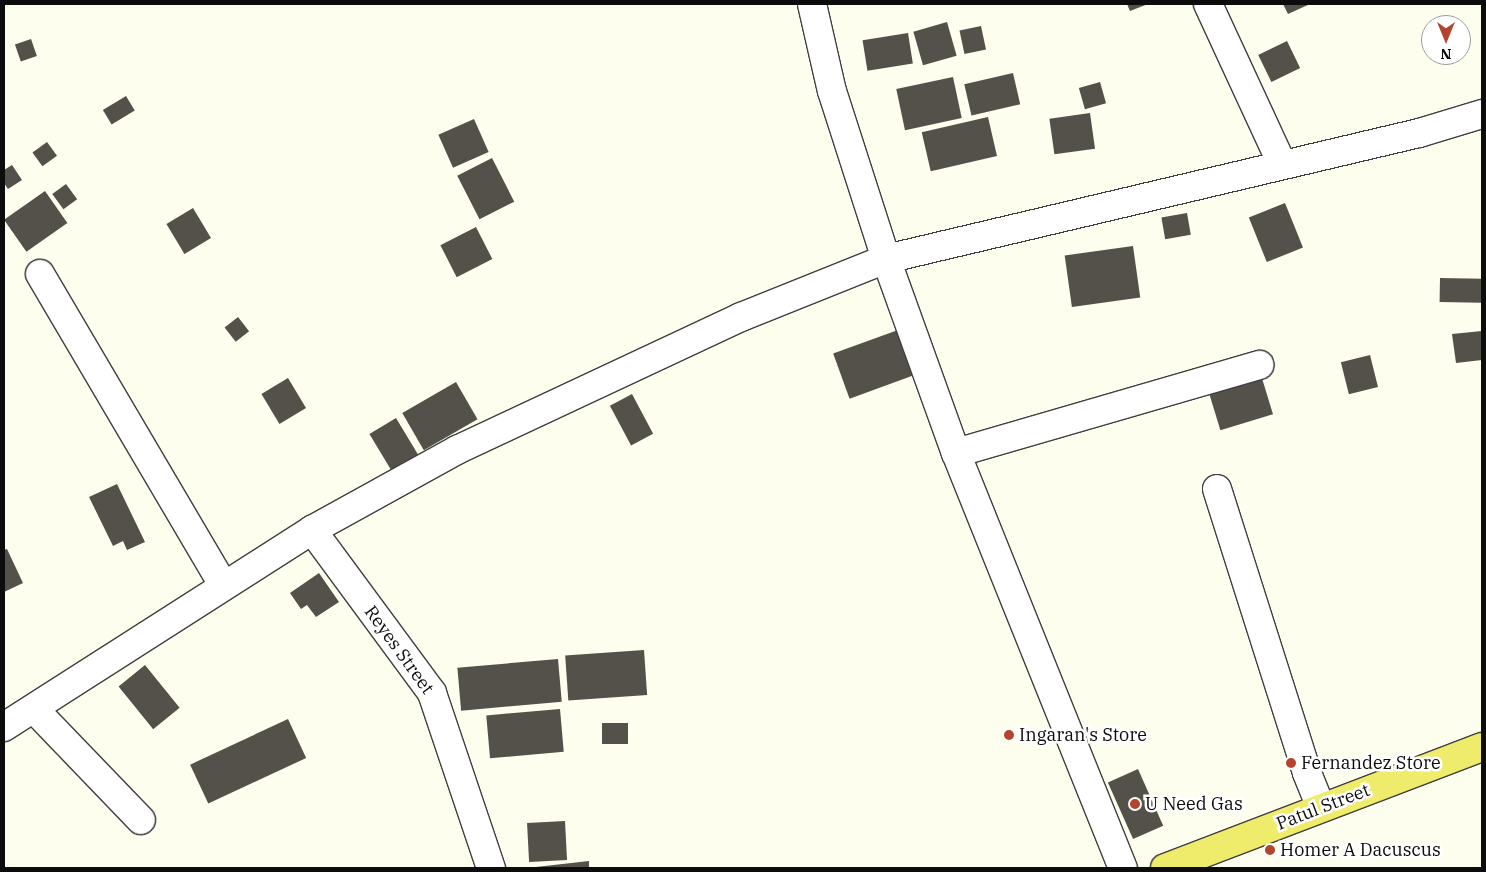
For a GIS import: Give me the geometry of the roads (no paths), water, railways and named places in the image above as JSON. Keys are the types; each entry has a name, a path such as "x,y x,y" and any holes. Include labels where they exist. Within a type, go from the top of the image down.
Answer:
{"main road":[{"name":"Patul Street","path":"1165,868 1320,807 1482,747"}],"street":[{"path":"812,4 832,91 886,259 956,453 1123,868"},
{"path":"1208,4 1282,164"},
{"path":"4,727 223,585 312,530 458,450 741,317 886,259 1419,133 1482,114"},
{"path":"40,274 223,585"},
{"path":"956,453 1259,364"},
{"path":"1217,490 1307,773 1320,807"},
{"name":"Reyes Street","path":"312,530 432,693 491,868"},
{"path":"34,708 141,820"}],"place":[{"name":"Ingaran's Store","path":"1009,735"},
{"name":"Fernandez Store","path":"1291,763"},
{"name":"U Need Gas","path":"1135,804"},
{"name":"Homer A Dacuscus","path":"1270,850"}]}
